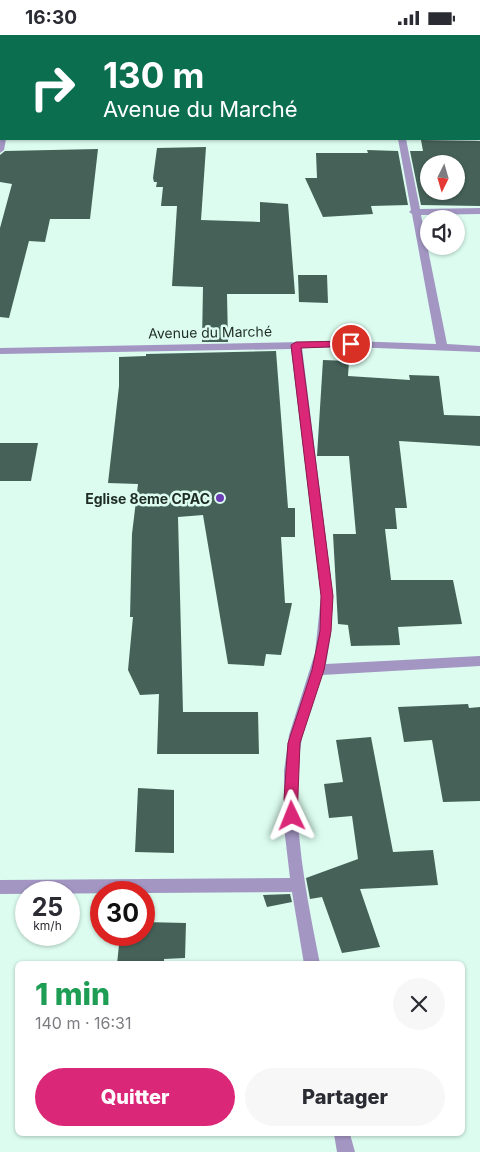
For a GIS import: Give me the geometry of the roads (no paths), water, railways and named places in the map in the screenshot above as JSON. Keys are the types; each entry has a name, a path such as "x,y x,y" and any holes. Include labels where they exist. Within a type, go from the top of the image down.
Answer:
{"street":[{"path":"402,140 414,213 442,347"},
{"path":"414,213 480,211"},
{"path":"296,345 327,596 326,631 318,670 294,743 291,799 298,885 311,961"},
{"name":"Avenue du Marché","path":"0,351 296,345 480,349"},
{"path":"318,670 480,661"},
{"path":"0,887 298,885"},
{"path":"342,1136 346,1152"}],"place":[{"name":"Eglise 8eme CPAC","path":"220,498"}]}
